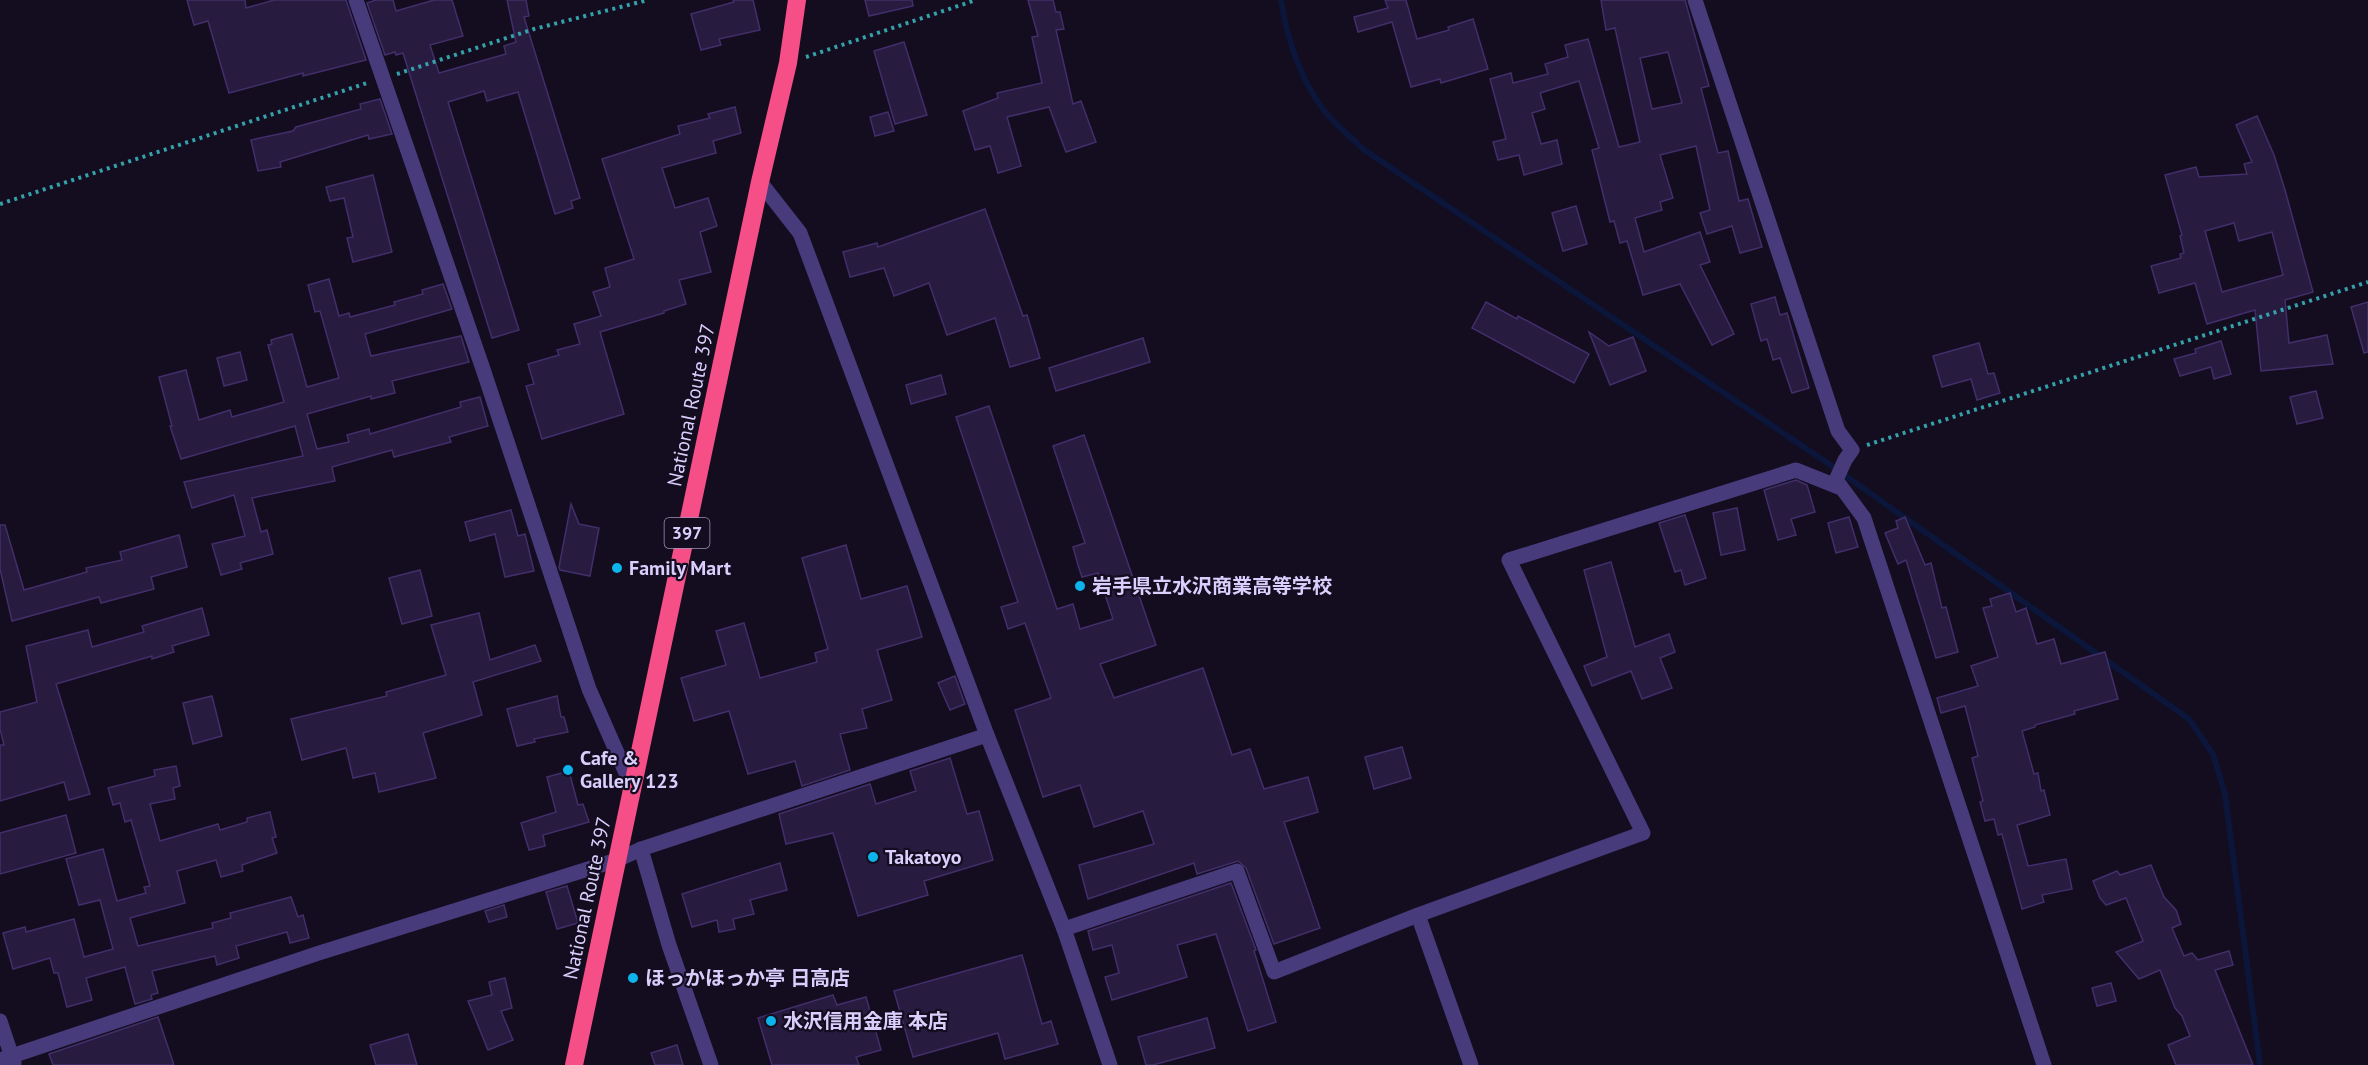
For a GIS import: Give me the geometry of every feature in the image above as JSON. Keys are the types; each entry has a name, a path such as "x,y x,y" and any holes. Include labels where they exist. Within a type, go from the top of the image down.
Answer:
{"highway":[{"name":"National Route 397","path":"574,1065 760,182 788,63 797,0"}],"street":[{"path":"356,0 381,79 484,372 589,689 633,789"},
{"path":"1695,0 1838,431 1849,455 1839,484"},
{"path":"760,182 800,233 987,735 1064,929 1110,1065"},
{"path":"1064,929 1237,871 1274,972 1419,915 1643,833 1509,560 1796,470 1839,484 1864,518 2044,1065"},
{"path":"0,1021 9,1060 319,953 617,860 641,849 987,735"},
{"path":"641,849 669,945 711,1065"},
{"path":"1419,915 1471,1065"}],"path":[{"path":"0,204 534,29 648,0"},
{"path":"788,63 975,0"},
{"path":"1849,455 2368,282"}],"building":[{"path":"187,0 245,0 246,8 274,0 346,0 366,60 303,76 303,73 229,93 208,21 194,25"},
{"path":"376,0 393,0 396,11 434,0 452,0 463,36 430,45 439,73 506,54 504,46 516,42 507,0 526,0 529,16 524,17 580,198 571,201 573,208 555,214 518,92 487,101 484,91 448,102 519,330 492,338 403,53 396,55 395,52 385,55 367,3"},
{"path":"733,0 753,0 760,30 719,39 721,45 701,50 691,14 734,2"},
{"path":"865,0 912,0 913,6 869,16"},
{"path":"1028,0 1053,0 1056,12 1060,12 1064,29 1056,30 1073,104 1081,101 1096,142 1066,152 1049,107 1007,117 1021,166 998,173 990,146 975,150 963,111 998,98 997,93 1042,83 1032,37 1038,36"},
{"path":"1385,0 1406,0 1417,39 1449,30 1448,27 1473,19 1488,69 1441,83 1440,79 1411,87 1392,22 1358,32 1354,17 1388,8"},
{"path":"1601,0 1685,0 1709,86 1701,88 1718,153 1728,151 1739,201 1748,199 1762,247 1740,253 1732,226 1707,234 1700,213 1710,210 1696,146 1660,155 1673,198 1660,202 1662,210 1635,218 1644,252 1700,232 1710,262 1700,265 1734,334 1712,345 1680,284 1643,295 1627,241 1620,243 1614,221 1610,222 1592,150 1599,148 1579,81 1540,93 1545,109 1532,113 1541,144 1557,140 1562,164 1524,175 1519,155 1498,160 1493,142 1506,139 1490,79 1511,73 1513,83 1548,74 1545,64 1568,57 1565,45 1588,39 1619,147 1640,142 1615,28 1606,30","holes":["1668,52 1682,103 1652,109 1640,58"]},
{"path":"904,42 927,115 895,124 874,51"},
{"path":"380,99 392,134 369,139 368,135 280,162 281,167 258,171 251,140 293,131 296,127 361,109 360,104"},
{"path":"735,107 741,133 713,141 716,153 662,168 675,208 708,198 717,226 700,232 711,272 679,280 686,304 600,332 624,414 542,439 526,386 534,384 528,364 559,355 557,350 580,344 574,324 601,316 593,292 610,287 605,268 634,259 602,159 680,134 678,126 710,118 708,114"},
{"path":"888,112 894,131 875,136 870,117"},
{"path":"2257,116 2274,155 2313,292 2285,300 2289,343 2327,335 2333,364 2261,371 2255,310 2207,324 2195,283 2159,293 2151,266 2181,258 2180,254 2184,253 2180,236 2182,235 2165,175 2196,167 2199,177 2247,174 2244,164 2252,162 2236,125","holes":["2234,223 2239,241 2272,232 2283,275 2222,292 2205,231"]},
{"path":"373,175 392,252 353,262 347,238 353,237 344,198 330,201 326,187"},
{"path":"1576,206 1587,244 1563,251 1552,213"},
{"path":"985,209 1023,316 1027,315 1040,358 1010,367 995,318 947,335 929,283 894,296 884,268 850,277 843,252 877,243 878,247"},
{"path":"329,279 339,316 349,313 350,317 395,305 394,302 423,294 422,290 443,284 452,309 365,334 371,356 461,336 469,362 392,381 395,393 371,399 371,396 307,414 317,449 349,442 347,435 369,429 370,434 461,407 460,402 480,397 488,426 449,437 451,442 394,457 392,450 332,467 335,481 252,498 261,532 267,530 273,554 240,563 242,569 221,575 212,544 245,536 234,495 192,508 184,482 303,456 295,426 181,459 170,426 172,426 159,377 186,370 199,420 230,410 232,417 284,402 268,345 272,344 271,340 292,334 307,387 339,378 320,311 315,312 308,285"},
{"path":"1775,297 1780,315 1787,313 1809,388 1792,393 1780,358 1773,360 1767,339 1761,341 1751,304"},
{"path":"1486,302 1517,319 1518,316 1589,354 1574,383 1472,328"},
{"path":"2368,302 2368,352 2364,353 2351,307"},
{"path":"1589,332 1609,346 1633,337 1646,371 1610,385"},
{"path":"1143,338 1150,362 1056,391 1049,368"},
{"path":"2221,341 2231,374 2214,379 2211,367 2180,376 2174,359 2196,353 2195,349"},
{"path":"1979,343 1988,374 1994,373 2000,393 1977,400 1971,379 1942,387 1933,356"},
{"path":"240,352 247,380 224,386 217,358"},
{"path":"941,375 946,394 911,404 906,385"},
{"path":"2316,391 2323,418 2297,424 2290,397"},
{"path":"989,406 1057,609 1073,604 1080,629 1113,619 1098,573 1082,577 1073,547 1085,543 1053,446 1084,435 1156,645 1100,664 1114,698 1203,668 1232,755 1250,749 1264,789 1308,777 1318,812 1284,822 1320,928 1274,944 1246,868 1238,861 1197,874 1194,863 1088,899 1079,865 1154,844 1143,811 1094,827 1080,785 1043,797 1015,710 1051,698 1025,623 1008,629 1001,607 1018,602 956,417"},
{"path":"1796,480 1807,485 1815,512 1791,519 1796,535 1778,540 1764,490"},
{"path":"571,504 579,524 599,528 590,576 560,570 559,567"},
{"path":"1737,508 1745,550 1721,555 1713,513"},
{"path":"511,510 518,536 525,534 534,571 505,577 495,534 470,541 465,522"},
{"path":"1685,515 1706,578 1685,585 1681,570 1675,572 1659,523"},
{"path":"1849,517 1858,547 1836,553 1828,523"},
{"path":"1905,517 1925,565 1931,563 1942,608 1946,607 1958,652 1936,658 1906,560 1898,564 1885,533 1898,528 1896,521"},
{"path":"0,525 5,525 24,590 87,572 86,568 122,560 120,552 179,535 187,567 151,577 154,589 101,603 99,597 12,621 0,569"},
{"path":"846,545 861,599 907,586 922,637 877,650 892,700 862,709 867,728 840,734 850,770 802,786 795,761 748,774 729,711 694,721 681,678 726,665 716,631 744,623 760,678 817,662 815,653 828,649 802,558"},
{"path":"1611,562 1635,647 1669,634 1675,652 1660,658 1672,688 1642,699 1631,671 1592,686 1584,666 1607,657 1584,570"},
{"path":"420,570 432,616 402,624 389,578"},
{"path":"2010,593 2016,612 2026,608 2037,644 2054,639 2061,664 2105,652 2118,699 2074,711 2075,714 2022,731 2034,774 2038,773 2041,791 2044,790 2050,815 2017,825 2028,866 2066,859 2072,889 2042,895 2044,902 2022,909 2002,834 1998,835 1994,819 1985,821 1980,802 1983,801 1972,758 1978,756 1965,706 1941,713 1937,698 1978,686 1971,666 1998,657 1983,608 1992,606 1990,599"},
{"path":"202,608 209,635 172,646 174,652 152,659 152,656 56,684 90,794 69,800 64,782 0,801 0,745 4,745 0,729 0,712 37,702 26,646 88,630 92,647 144,632 142,626"},
{"path":"479,613 490,660 535,645 541,661 473,682 482,715 423,733 436,778 379,792 375,773 353,778 346,748 302,760 291,719 387,696 386,692 446,675 431,625"},
{"path":"955,676 965,704 950,710 938,683"},
{"path":"212,696 222,736 193,744 183,703"},
{"path":"557,696 561,717 564,717 568,732 534,739 535,742 517,746 507,709"},
{"path":"1402,747 1411,778 1374,789 1365,757"},
{"path":"950,758 967,814 979,811 993,860 924,881 928,895 858,916 833,833 786,844 779,814 870,784 876,804 916,791 910,771"},
{"path":"176,766 180,786 173,788 175,799 150,804 160,841 218,824 220,830 247,822 247,818 270,812 276,837 272,838 277,853 242,865 243,871 221,877 216,860 177,871 185,903 130,918 138,946 213,928 212,923 231,918 230,913 291,897 298,917 303,915 309,938 290,943 287,932 236,946 239,958 217,965 215,956 152,971 158,993 151,995 152,999 135,1004 125,967 86,978 92,1000 67,1007 58,973 54,973 50,958 13,969 3,933 25,927 26,932 74,919 84,957 113,949 100,900 79,905 66,859 103,849 117,901 146,893 144,887 150,886 131,820 125,822 120,803 113,805 108,788 155,776 154,770"},
{"path":"569,771 578,805 583,804 589,822 543,835 545,846 529,850 521,823 556,812 547,777"},
{"path":"66,815 76,853 0,874 0,833"},
{"path":"780,863 787,890 750,900 754,914 733,919 735,929 719,932 717,920 692,927 682,894"},
{"path":"2151,865 2164,897 2176,910 2181,924 2172,928 2184,956 2192,953 2198,960 2229,951 2233,965 2215,970 2253,1065 2176,1065 2168,1045 2190,1036 2182,1016 2175,1008 2160,970 2139,979 2116,952 2143,941 2126,898 2106,905 2100,898 2093,881 2117,871 2120,875"},
{"path":"1231,883 1256,950 1254,951 1276,1022 1248,1031 1216,934 1177,945 1187,977 1112,1000 1105,977 1119,973 1112,945 1093,950 1088,931"},
{"path":"567,886 578,923 557,929 546,892"},
{"path":"504,905 507,917 489,922 485,911"},
{"path":"1022,955 1042,1024 1051,1021 1058,1044 1005,1059 998,1033 913,1057 894,991"},
{"path":"505,978 512,1008 501,1011 513,1040 488,1050 468,1001 492,995 489,982"},
{"path":"2111,983 2116,1001 2097,1006 2092,988"},
{"path":"833,995 837,1005 866,997 881,1050 856,1057 859,1065 772,1065 758,1018"},
{"path":"158,1017 174,1065 53,1065 49,1054"},
{"path":"1207,1018 1215,1048 1146,1065 1138,1037"},
{"path":"408,1034 417,1065 376,1065 370,1045"},
{"path":"677,1045 683,1065 655,1065 651,1053"}],"waterway":[{"path":"1281,0 1291,43 1301,71 1315,97 1337,125 1363,149 1829,464 2189,719 2213,754 2225,794 2260,1065"}],"place":[{"name":"Family Mart","path":"617,568"},
{"name":"岩手県立水沢商業高等学校","path":"1080,586"},
{"name":"Cafe & Gallery 123","path":"568,770"},
{"name":"Takatoyo","path":"873,857"},
{"name":"ほっかほっか亭 日高店","path":"633,978"},
{"name":"水沢信用金庫 本店","path":"771,1021"}]}
